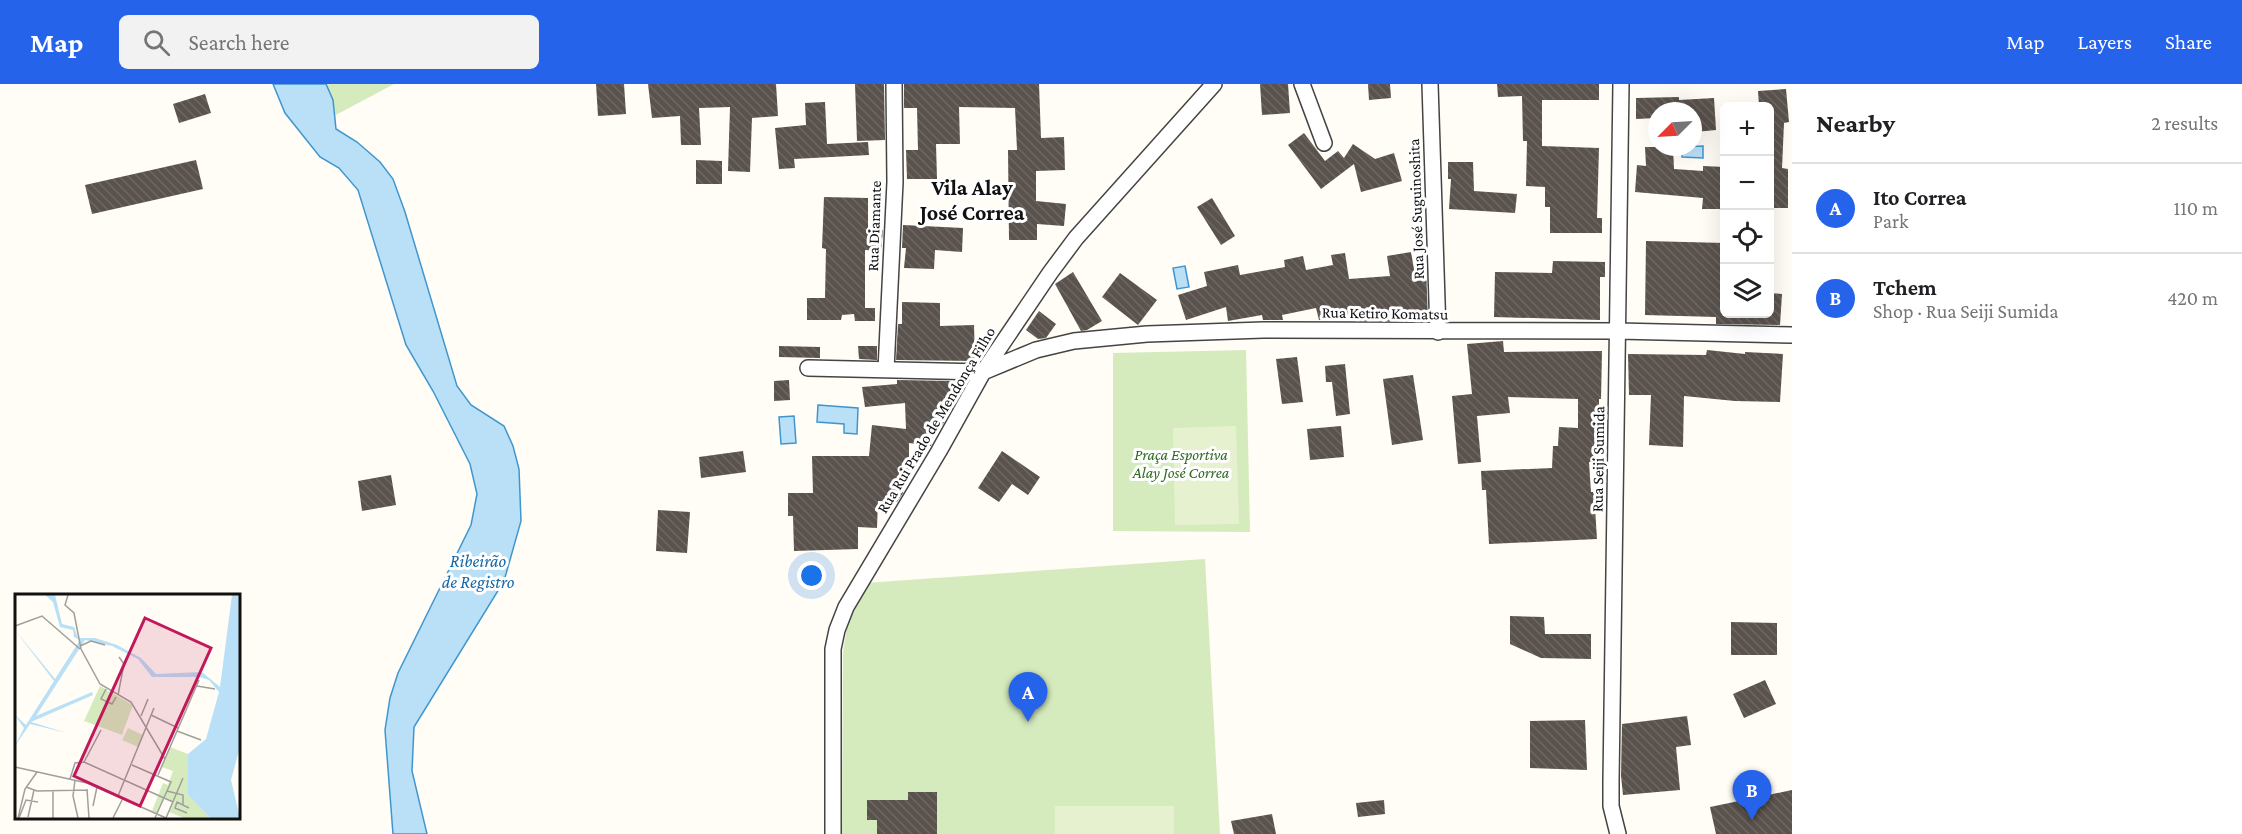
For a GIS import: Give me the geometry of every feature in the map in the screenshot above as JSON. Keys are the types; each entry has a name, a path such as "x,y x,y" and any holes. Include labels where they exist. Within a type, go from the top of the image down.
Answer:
{"street":[{"name":"Rua Diamante","path":"886,370 894,182 894,84"},
{"name":"Rua Rui Prado de Mendonça Filho","path":"833,834 833,649 837,630 857,587 939,451 983,372 1076,238 1214,84"},
{"path":"1302,84 1324,144"},
{"name":"Rua José Suguinoshita","path":"1430,84 1438,332"},
{"name":"Rua Seiji Sumida","path":"1618,834 1611,806 1611,781 1621,84"},
{"name":"Rua Ketiro Komatsu","path":"983,372 1018,356 1045,348 1074,341 1136,335 1263,330 1618,331 1792,335"},
{"path":"808,368 983,372"}],"green space":[{"path":"295,84 394,84 317,125"},
{"name":"Praça Esportiva Alay José Correa","path":"1246,350 1250,532 1113,531 1113,353"},
{"path":"1236,426 1239,524 1175,525 1173,428"},
{"path":"1205,559 1220,834 842,834 843,652 847,627 865,583"},
{"path":"1055,806 1174,806 1174,834 1055,834"}],"water":[{"name":"Ribeirão de Registro","path":"273,84 326,84 333,100 336,129 357,142 380,162 393,179 457,386 471,405 504,426 513,446 519,469 521,521 504,581 414,727 412,771 427,834 393,834 385,730 390,698 398,673 471,525 477,494 470,464 433,391 406,345 358,190 339,168 320,157 285,113"},
{"path":"1702,146 1703,158 1682,157 1702,156"},
{"path":"1185,266 1189,287 1177,289 1173,268"},
{"path":"818,405 858,408 857,434 844,433 844,424 817,422"},
{"path":"794,416 796,443 781,444 779,417"}],"building":[{"path":"596,84 624,84 626,114 598,116"},
{"path":"648,84 776,84 778,116 752,118 750,172 728,171 730,107 699,108 701,145 681,145 680,116 652,118"},
{"path":"855,84 884,84 885,140 857,141"},
{"path":"904,84 1039,84 1041,138 1064,137 1065,170 1036,171 1036,201 1066,204 1064,226 1037,224 1037,240 1009,240 1008,150 1017,150 1015,108 959,107 960,144 936,144 937,179 907,179 906,150 918,150 917,108 904,108"},
{"path":"1260,84 1288,84 1290,113 1262,115"},
{"path":"1368,84 1390,84 1391,98 1369,100"},
{"path":"1497,84 1599,84 1599,100 1542,100 1542,146 1599,148 1597,218 1602,218 1602,233 1550,233 1550,207 1545,207 1545,187 1526,186 1527,141 1523,141 1522,96 1498,97"},
{"path":"1786,89 1789,122 1784,123 1782,168 1788,169 1788,208 1774,208 1774,102 1759,102 1758,91"},
{"path":"205,94 211,113 179,123 173,104"},
{"path":"1679,97 1679,100 1714,98 1716,130 1702,131 1702,102 1648,102 1648,118 1636,119 1636,98"},
{"path":"825,102 827,144 868,142 869,155 794,159 795,168 779,169 775,128 806,125 805,103"},
{"path":"1304,133 1325,161 1338,151 1344,158 1353,144 1375,159 1394,153 1402,181 1361,192 1354,164 1321,189 1288,145"},
{"path":"1645,147 1648,147 1648,156 1673,156 1674,169 1703,171 1703,166 1720,167 1720,209 1702,209 1703,198 1635,192 1637,165 1646,166"},
{"path":"196,160 203,189 92,214 85,185"},
{"path":"696,160 722,161 722,184 696,184"},
{"path":"1448,162 1473,162 1474,191 1517,194 1515,213 1449,209 1451,179 1448,179"},
{"path":"824,197 868,198 868,229 883,230 881,251 865,250 865,308 875,308 875,321 855,321 854,314 842,315 841,320 807,320 807,298 825,298 826,249 822,248"},
{"path":"1212,198 1235,236 1221,245 1197,207"},
{"path":"903,225 963,228 962,252 935,250 934,269 904,268 906,248 902,248"},
{"path":"1646,241 1720,243 1720,318 1774,318 1774,293 1782,294 1780,325 1716,324 1716,317 1645,315"},
{"path":"1411,252 1414,269 1426,266 1428,321 1359,321 1359,315 1319,320 1316,308 1282,315 1283,320 1263,320 1262,315 1228,321 1226,307 1186,320 1178,295 1207,286 1204,272 1238,265 1240,275 1285,267 1284,260 1303,256 1306,270 1333,265 1331,255 1345,253 1349,279 1390,276 1387,256"},
{"path":"1553,261 1605,262 1605,277 1600,277 1600,320 1494,317 1495,272 1552,273"},
{"path":"1073,272 1102,321 1087,330 1081,331 1055,284"},
{"path":"1120,273 1157,300 1138,325 1102,297"},
{"path":"902,302 940,303 940,326 974,325 975,361 896,360 898,324 902,324"},
{"path":"1039,311 1056,324 1046,338 1038,339 1026,330"},
{"path":"1503,341 1504,352 1602,351 1596,462 1589,462 1591,492 1594,492 1597,539 1489,544 1486,490 1482,490 1481,471 1552,468 1553,446 1558,446 1559,427 1578,428 1578,399 1508,397 1510,413 1477,416 1481,462 1458,464 1452,396 1472,394 1467,344"},
{"path":"779,346 820,347 820,358 779,357"},
{"path":"858,346 877,346 877,360 859,359"},
{"path":"1707,350 1745,354 1745,352 1783,354 1780,402 1735,401 1684,396 1683,447 1649,445 1651,395 1629,395 1628,354 1706,355"},
{"path":"1297,357 1303,402 1282,404 1276,359"},
{"path":"1345,364 1350,414 1336,416 1332,382 1326,382 1325,366"},
{"path":"1413,375 1423,440 1392,445 1383,379"},
{"path":"789,380 790,400 774,401 774,381"},
{"path":"897,380 954,381 954,403 942,426 934,426 931,446 909,443 909,474 904,474 903,493 897,502 878,501 877,528 858,527 858,549 794,551 793,516 788,516 788,493 813,493 812,456 869,456 872,425 906,429 905,403 865,407 862,387 897,384"},
{"path":"1341,426 1344,457 1310,460 1307,429"},
{"path":"743,451 746,472 701,478 699,457"},
{"path":"1002,451 1040,477 1028,495 1012,484 999,502 978,488"},
{"path":"391,475 396,505 362,511 358,481"},
{"path":"658,510 690,512 687,553 656,551"},
{"path":"1510,616 1544,617 1545,634 1591,634 1591,659 1541,658 1510,644"},
{"path":"1731,622 1777,623 1777,655 1731,655"},
{"path":"1765,680 1776,704 1744,718 1733,694"},
{"path":"1687,716 1691,745 1676,747 1680,790 1623,795 1622,724"},
{"path":"1585,720 1587,770 1530,768 1530,721"},
{"path":"1792,790 1792,834 1716,834 1710,807"},
{"path":"908,792 937,792 937,834 877,834 877,820 867,820 867,800 908,800"},
{"path":"1384,800 1385,814 1358,817 1356,803"},
{"path":"1272,814 1276,834 1234,834 1231,821"}],"place":[{"name":"Ito Correa","path":"1028,722"},
{"name":"Tchem","path":"1752,820"}],"district":[{"name":"Vila Alay José Correa","path":"972,200"}]}
